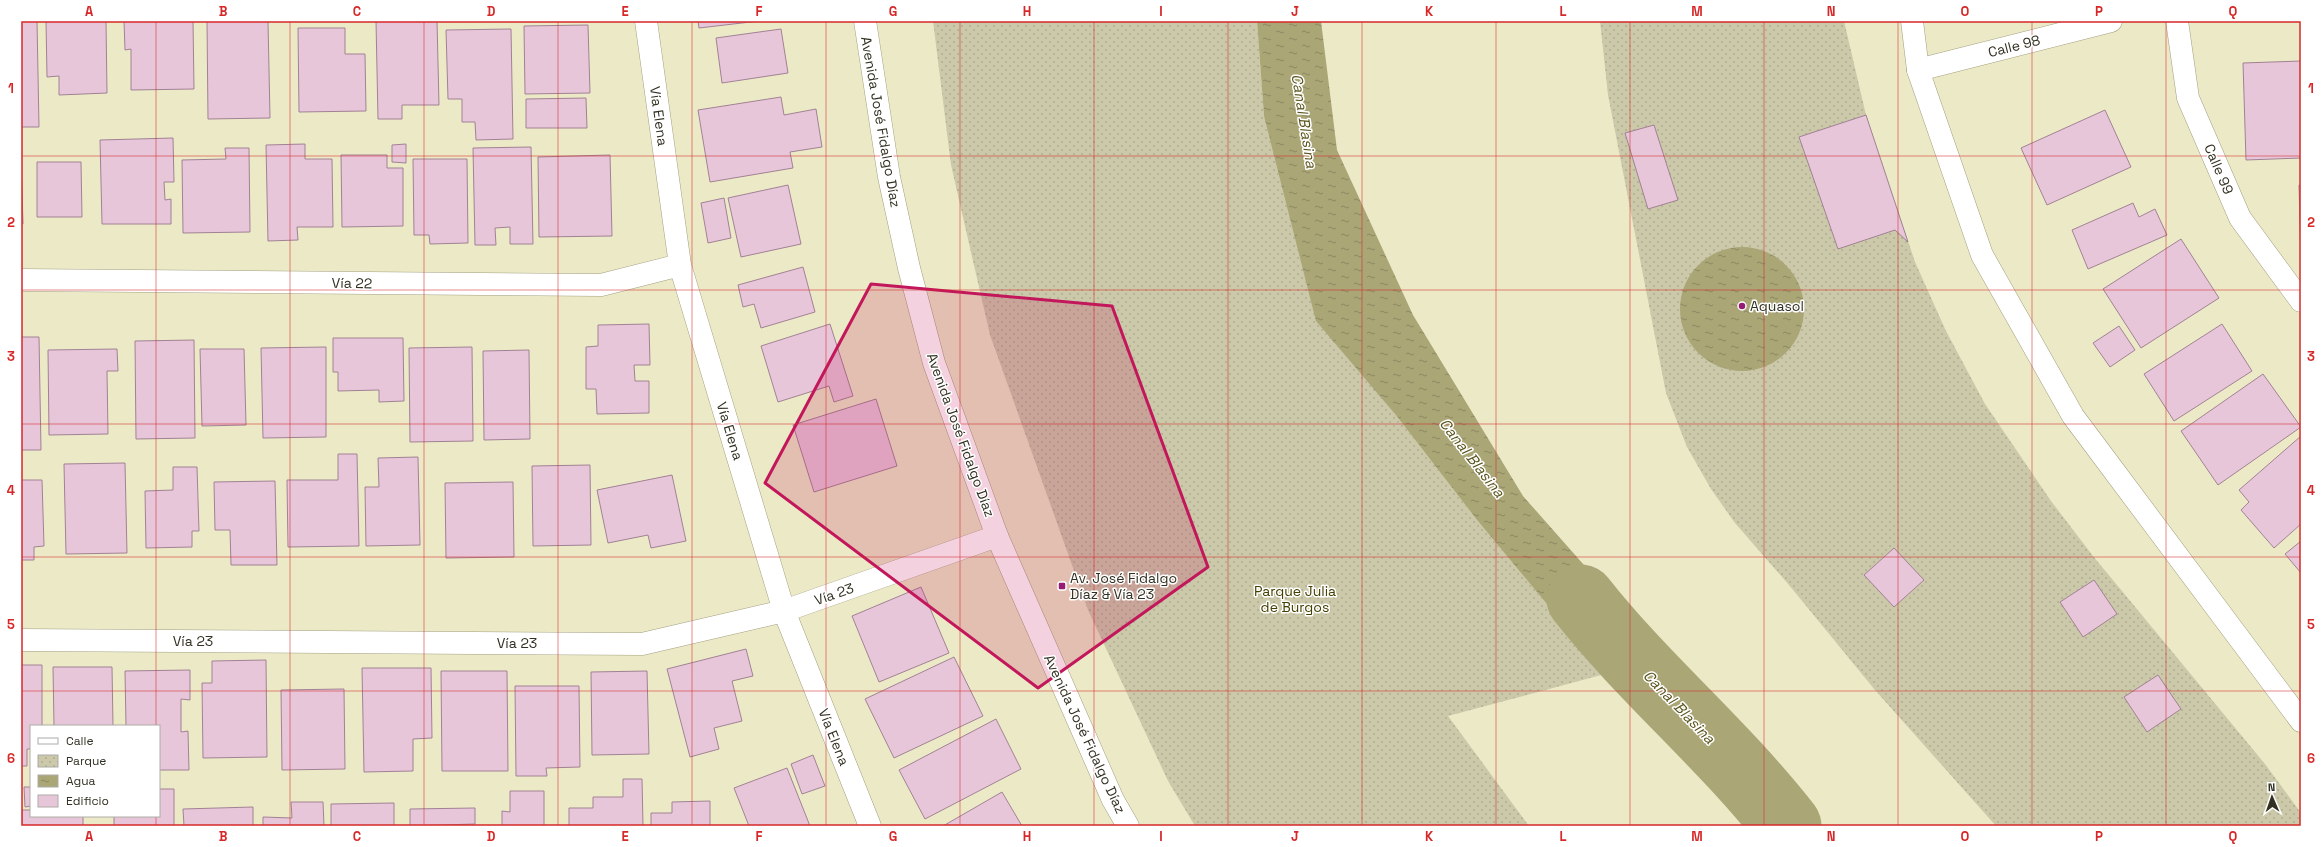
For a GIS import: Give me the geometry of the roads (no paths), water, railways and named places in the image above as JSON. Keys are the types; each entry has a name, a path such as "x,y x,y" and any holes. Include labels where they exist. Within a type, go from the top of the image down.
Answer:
{"street":[{"name":"Vía Elena","path":"646,21 680,265 784,611 870,826"},
{"name":"Avenida José Fidalgo Díaz","path":"865,21 889,177 909,268 934,363 997,536 1113,800 1128,826"},
{"path":"1912,21 1918,70 1982,254 2073,416 2301,721"},
{"name":"Calle 98","path":"1918,70 2111,21"},
{"name":"Calle 99","path":"2177,21 2188,98 2240,218 2301,301"},
{"name":"Vía 22","path":"21,280 601,285 680,265"},
{"name":"Vía 23","path":"21,640 642,644 784,611 997,536"}],"water":[{"path":"1257,21 1321,21 1337,150 1413,315 1523,496 1674,667 1605,674 1477,520 1395,414 1316,321 1264,116"},
{"name":"Aquasol","path":"1742,247 1754,248 1766,252 1786,265 1799,285 1803,297 1803,321 1799,333 1786,353 1766,366 1754,370 1742,371 1730,370 1718,366 1698,353 1685,333 1681,321 1680,309 1681,297 1685,285 1698,265 1718,252 1730,248"}],"waterway":[{"name":"Canal Blasina","path":"1581,599 1631,657 1763,796 1787,826"}],"place":[{"name":"Aquasol","path":"1742,306"},
{"name":"Av. José Fidalgo Díaz & Vía 23","path":"1062,586"}],"park label":[{"name":"Parque Julia de Burgos","path":"1295,600"}]}
